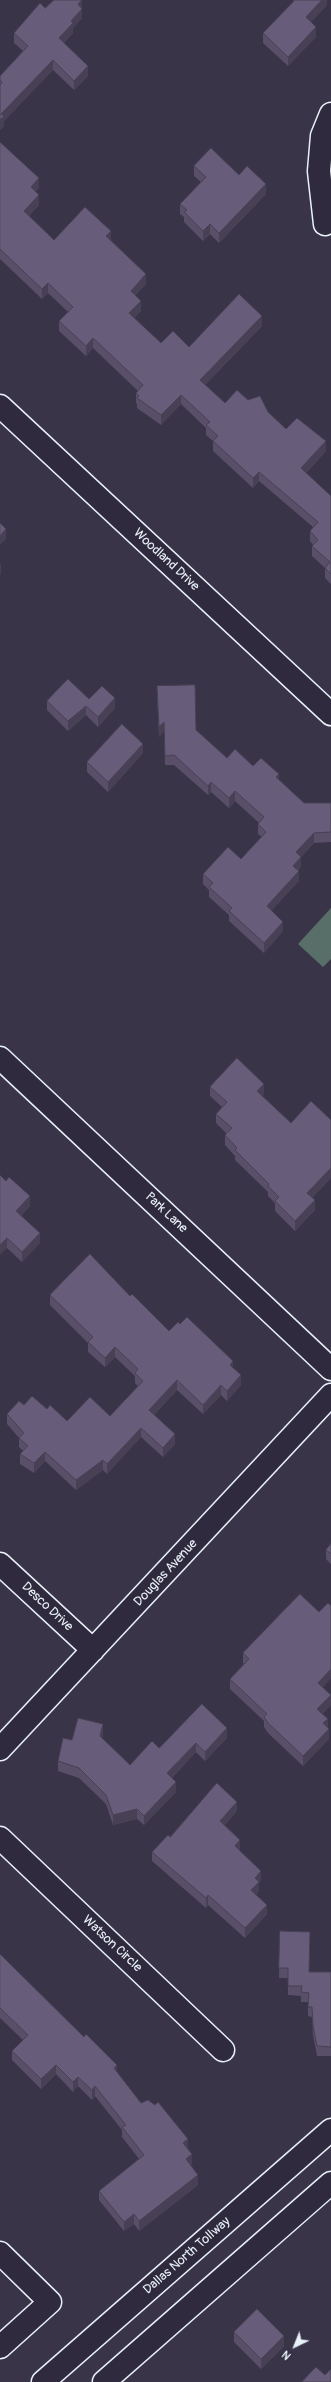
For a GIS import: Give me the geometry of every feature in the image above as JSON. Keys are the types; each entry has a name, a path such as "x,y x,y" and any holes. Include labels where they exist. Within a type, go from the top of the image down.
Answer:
{"main road":[{"path":"325,224 320,172 322,136 331,114"},
{"name":"Woodland Drive","path":"0,406 331,714"},
{"name":"Park Lane","path":"0,1058 331,1368"},
{"name":"Douglas Avenue","path":"0,1749 331,1395"},
{"name":"Desco Drive","path":"0,1564 93,1650"},
{"name":"Watson Circle","path":"0,1838 223,2050"},
{"name":"Dallas North Tollway","path":"43,2382 331,2130"},
{"path":"104,2382 331,2183"},
{"path":"0,2253 50,2302 4,2337"}],"green space":[{"path":"331,908 331,959 323,967 298,944"}],"building":[{"path":"54,0 82,0 78,4 82,9 71,21 73,23 59,38 88,66 74,81 53,60 1,114 4,116 0,120 0,85 2,82 0,80 0,76 28,46 14,33 40,3 45,8"},
{"path":"294,0 322,0 306,17 316,27 288,57 263,33"},
{"path":"0,142 39,178 31,187 39,195 24,211 54,240 85,207 111,231 106,236 146,274 131,291 141,301 129,313 161,343 173,331 189,347 239,294 262,316 200,380 225,403 237,390 248,400 260,396 268,412 286,429 297,418 326,441 301,468 331,496 331,574 325,568 330,562 312,546 318,540 310,531 318,522 259,472 253,478 213,441 218,436 206,425 210,422 181,395 161,415 137,398 139,396 136,393 143,385 93,338 86,346 59,321 73,307 48,283 42,289 0,249"},
{"path":"211,148 239,175 247,166 266,184 219,233 210,224 203,231 184,212 187,210 180,204 206,177 194,166"},
{"path":"0,523 6,529 0,536"},
{"path":"68,679 89,699 102,686 115,698 98,717 86,706 68,721 47,701"},
{"path":"195,685 196,730 227,758 235,749 253,766 261,758 279,774 276,777 304,803 331,803 331,832 314,833 296,852 301,857 293,866 299,871 267,906 283,922 264,943 229,911 232,908 209,887 213,883 203,874 228,847 241,859 266,832 258,824 264,817 235,791 229,798 211,782 208,786 174,755 165,756 164,722 159,727 157,686"},
{"path":"122,724 143,744 108,782 87,762"},
{"path":"237,1058 264,1084 257,1091 291,1123 311,1101 331,1120 331,1168 307,1193 315,1200 295,1221 275,1201 279,1197 268,1186 269,1184 235,1150 237,1148 225,1135 232,1128 216,1114 227,1102 210,1087"},
{"path":"0,1175 6,1181 9,1177 30,1196 16,1211 40,1233 22,1252 7,1238 0,1245"},
{"path":"90,1254 130,1296 132,1294 169,1331 178,1322 180,1324 187,1317 233,1361 230,1365 241,1375 227,1391 221,1385 203,1405 177,1380 149,1410 175,1434 163,1448 141,1428 107,1464 103,1460 76,1480 45,1452 34,1463 20,1454 28,1446 19,1438 24,1433 7,1414 19,1401 24,1405 32,1396 47,1409 50,1405 67,1421 90,1397 110,1416 143,1381 135,1373 138,1369 115,1347 105,1358 88,1342 93,1337 50,1295"},
{"path":"331,1544 331,1554 326,1550"},
{"path":"300,1594 319,1612 328,1603 331,1606 331,1669 318,1683 331,1695 317,1709 328,1719 323,1723 329,1729 303,1756 268,1723 264,1717 267,1714 230,1679 249,1659 243,1653"},
{"path":"202,1704 227,1728 205,1752 196,1743 167,1773 176,1782 144,1816 137,1809 113,1815 106,1795 79,1768 58,1761 63,1738 72,1740 78,1718 103,1724 100,1736 130,1765 152,1741 159,1748"},
{"path":"217,1783 237,1802 220,1821 240,1840 235,1846 261,1871 255,1878 259,1882 251,1890 267,1905 245,1928 208,1895 206,1898 152,1852 168,1835 170,1837"},
{"path":"280,1931 310,1932 309,1972 331,1972 331,2047 317,2046 313,2025 312,2007 308,2007 309,1993 301,1992 302,1986 288,1986 288,1968 279,1968"},
{"path":"0,1954 84,2037 86,2034 117,2065 114,2068 141,2103 148,2100 155,2105 158,2102 188,2139 183,2143 192,2154 186,2159 198,2175 139,2221 134,2214 124,2222 99,2191 144,2155 122,2127 126,2125 95,2086 92,2090 78,2077 73,2082 56,2065 41,2079 12,2051 28,2035 0,2008"},
{"path":"257,2309 284,2336 261,2359 234,2332"},
{"path":"316,2367 325,2375 331,2369 331,2382 302,2382"}]}
